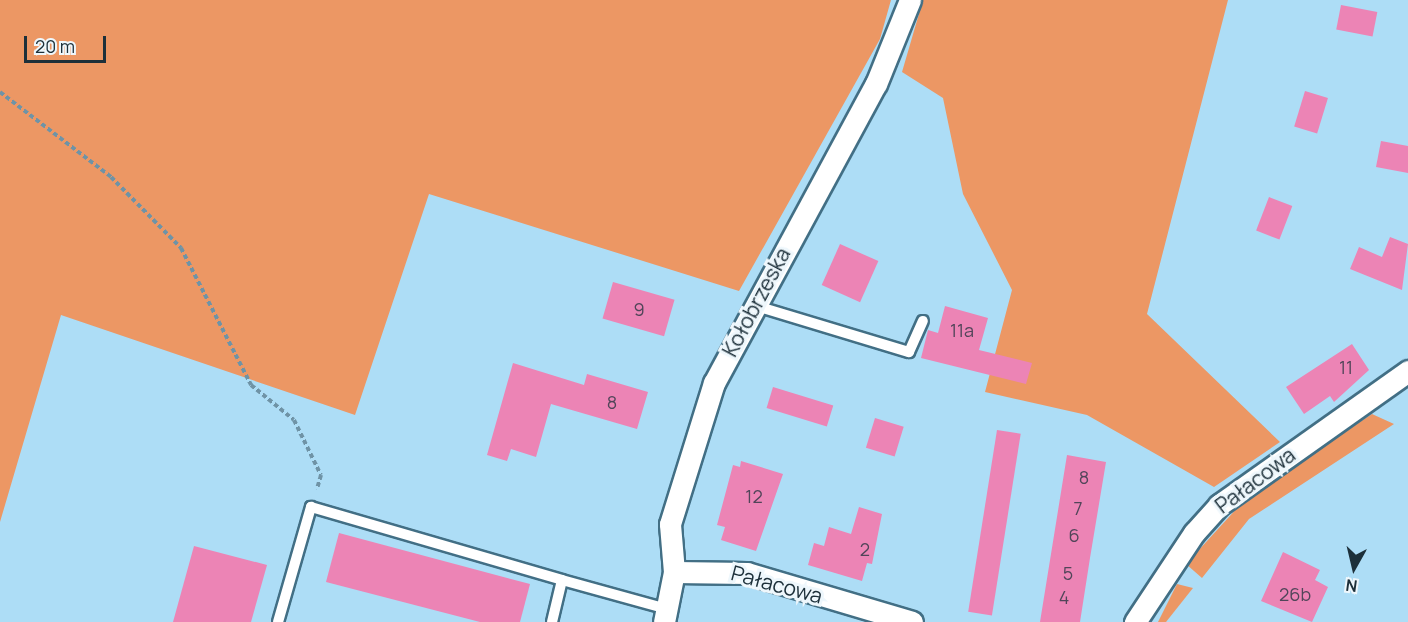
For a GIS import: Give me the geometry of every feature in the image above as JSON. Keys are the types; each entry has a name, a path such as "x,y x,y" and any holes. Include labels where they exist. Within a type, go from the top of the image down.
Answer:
{"street":[{"name":"Kołobrzeska","path":"665,616 674,572 670,524 678,490 714,383 753,305 876,84 910,0"},
{"name":"Pałacowa","path":"1135,622 1194,533 1219,505 1408,371"},
{"name":"Pałacowa","path":"674,572 747,573 912,622"}],"lane":[{"path":"753,305 909,352 923,321"},
{"path":"278,622 311,507 562,580 665,616"},
{"path":"552,622 562,580"}],"path":[{"path":"0,92 111,177 181,248 250,385 294,420 321,475 311,507"}],"shaded area":[{"path":"0,0 891,0 880,39 739,291 429,194 355,415 61,315 0,522"},
{"path":"923,0 1228,0 1147,314 1280,442 1214,487 1087,415 985,392 1012,290 963,194 943,98 902,72"},
{"path":"1372,414 1394,424 1249,519 1202,578 1186,564 1250,494"},
{"path":"1177,584 1193,588 1166,622 1158,622"}],"building":[{"path":"1341,5 1377,12 1373,37 1336,30"},
{"path":"1305,91 1328,98 1317,133 1294,126"},
{"path":"1381,141 1408,146 1408,173 1376,167"},
{"path":"1269,197 1292,206 1279,240 1256,231"},
{"path":"1390,237 1408,244 1402,290 1350,269 1359,247 1382,257"},
{"path":"840,244 878,261 860,302 822,285"},
{"path":"613,282 675,300 664,336 603,319"},
{"path":"945,306 988,318 979,350 1032,363 1026,384 921,358 928,330 938,333"},
{"path":"1352,344 1369,370 1334,402 1330,396 1304,414 1286,387"},
{"path":"513,363 584,385 587,374 648,392 637,429 551,404 536,457 511,449 507,461 487,455"},
{"path":"773,387 833,405 827,426 767,408"},
{"path":"875,418 904,427 895,456 866,448"},
{"path":"997,430 1021,434 992,615 968,612"},
{"path":"1067,455 1106,462 1080,622 1040,622"},
{"path":"741,461 783,474 756,551 721,540 725,527 717,525 733,465 740,467"},
{"path":"859,507 882,514 872,564 867,563 862,581 808,565 814,543 824,546 829,527 851,534"},
{"path":"339,533 530,584 520,622 480,622 326,582"},
{"path":"194,546 267,565 251,622 173,622"},
{"path":"1283,552 1320,570 1315,580 1328,587 1312,622 1261,601"}]}
